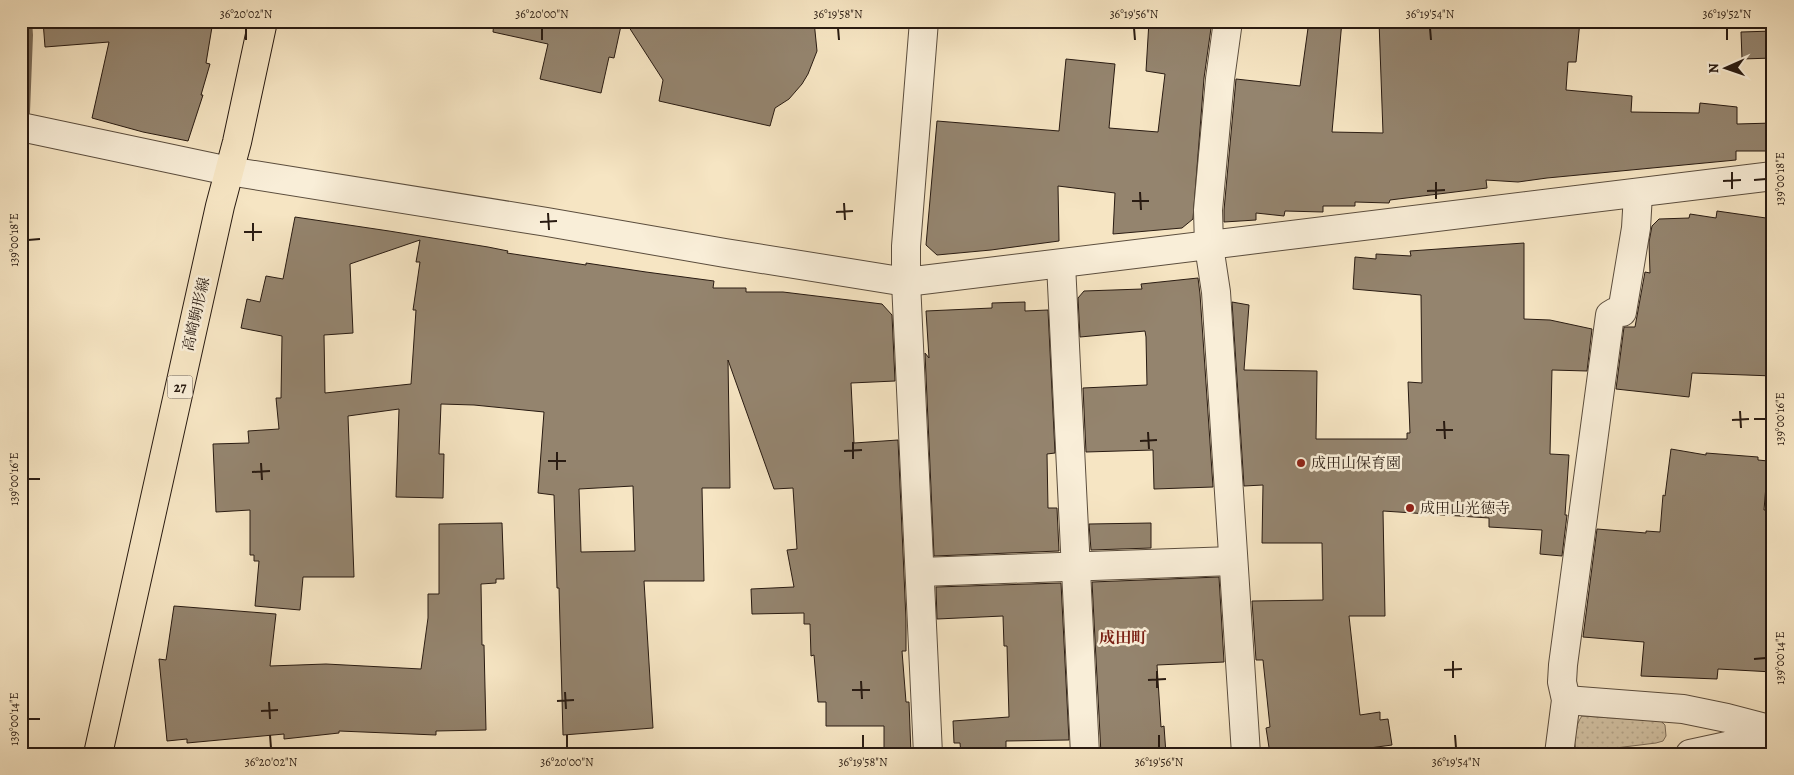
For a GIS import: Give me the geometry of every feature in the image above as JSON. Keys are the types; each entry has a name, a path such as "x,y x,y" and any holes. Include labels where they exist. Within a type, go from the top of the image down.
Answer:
{"main road":[{"name":"高崎駒形線","path":"98,754 264,21"}],"street":[{"path":"924,21 906,246 906,282 928,754"},
{"path":"1228,21 1220,79 1208,210 1209,246 1216,292 1246,754"},
{"path":"21,127 229,171 547,222 725,254 906,282 1773,176"},
{"path":"1559,754 1566,700 1562,682 1563,666 1597,405 1610,315 1615,312 1622,312 1636,228 1638,194"},
{"path":"1060,264 1085,754"},
{"path":"920,572 1233,561"},
{"path":"1566,700 1683,709 1773,730"},
{"path":"1690,754 1727,746 1773,730"}],"shaded area":[{"path":"1582,716 1661,721 1665,725 1666,736 1663,741 1656,743 1583,752 1577,751 1575,733"}],"building":[{"path":"43,21 213,21 206,63 210,64 201,95 203,95 188,141 143,132 92,118 109,42 45,47"},
{"path":"494,21 622,21 614,58 609,57 601,93 540,79 548,44 493,32"},
{"path":"625,21 814,21 817,51 802,84 789,99 775,108 770,126 659,101 663,80"},
{"path":"1149,21 1212,21 1204,78 1193,219 1182,228 1113,234 1115,193 1058,186 1059,241 937,255 926,245 937,121 1059,131 1066,59 1115,64 1109,128 1158,132 1165,74 1146,71"},
{"path":"1309,21 1342,21 1332,132 1383,133 1379,21 1580,21 1576,62 1568,62 1566,90 1632,96 1631,112 1699,113 1700,103 1737,107 1737,124 1773,123 1773,151 1736,151 1736,160 1518,182 1486,180 1487,188 1390,200 1389,203 1355,202 1355,206 1323,206 1323,212 1285,211 1284,216 1256,213 1256,220 1224,222 1236,79 1300,86"},
{"path":"1773,31 1773,58 1742,59 1741,32"},
{"path":"1717,211 1773,219 1773,376 1692,373 1689,397 1616,389 1624,327 1635,327 1645,272 1650,273 1649,242 1652,226 1659,219 1689,218 1690,214 1716,218"},
{"path":"295,217 488,247 508,251 507,253 714,281 713,288 746,288 746,292 783,292 882,304 892,315 895,381 851,383 854,443 898,440 906,620 906,651 902,651 906,702 909,702 911,754 884,754 884,726 826,726 826,702 818,702 814,655 811,656 810,624 804,624 804,613 752,614 751,589 794,587 787,550 797,549 793,488 774,489 728,360 730,488 702,488 704,581 644,581 653,728 563,735 559,588 557,588 554,495 538,493 544,412 474,405 441,404 439,454 444,454 443,498 396,497 399,409 348,416 354,577 303,577 300,610 255,606 259,561 254,561 254,555 250,555 250,510 216,512 213,444 249,443 248,431 279,429 276,398 281,398 282,336 241,328 247,299 260,302 266,276 283,279","holes":["420,240 416,262 420,262 413,310 416,310 411,384 325,393 324,335 353,333 350,264","633,486 635,551 581,552 579,489"]},
{"path":"1524,243 1524,319 1550,320 1592,329 1587,371 1552,370 1550,454 1569,455 1565,515 1567,515 1562,556 1540,554 1542,530 1489,527 1489,518 1383,511 1385,616 1349,616 1360,715 1380,712 1380,720 1388,719 1392,745 1362,749 1363,754 1270,754 1266,728 1270,727 1263,660 1256,660 1252,601 1323,600 1322,543 1262,543 1263,485 1244,486 1232,302 1249,305 1244,370 1317,371 1316,439 1407,439 1407,433 1410,433 1408,382 1422,383 1421,295 1353,289 1355,257 1376,259 1376,254 1411,256 1410,251"},
{"path":"1198,278 1213,487 1154,489 1153,450 1086,452 1083,388 1147,385 1145,331 1080,337 1078,298 1084,291 1142,289 1141,284"},
{"path":"1025,302 1025,311 1048,310 1055,453 1047,454 1048,508 1057,508 1059,551 934,556 925,353 929,358 926,311 992,308 992,303"},
{"path":"1671,449 1706,455 1706,453 1758,457 1758,460 1768,461 1764,510 1773,509 1773,672 1718,669 1717,679 1641,676 1644,642 1583,637 1597,529 1646,533 1646,531 1660,532 1663,495 1665,496"},
{"path":"502,523 504,579 496,579 496,583 481,584 486,730 436,731 436,735 339,731 339,733 284,739 284,734 187,743 187,739 167,741 159,659 166,660 174,606 276,614 270,666 326,664 421,669 428,618 428,594 439,594 439,524"},
{"path":"1151,523 1151,548 1091,550 1089,524"},
{"path":"1219,577 1224,662 1157,665 1161,727 1164,726 1166,754 1101,754 1092,582"},
{"path":"1061,583 1069,740 1006,741 1006,754 961,754 960,743 954,743 953,721 1009,717 1007,646 1004,646 1003,616 937,619 936,587"}],"waterway":[{"path":"25,112 27,21"}],"place":[{"name":"成田山保育園","path":"1301,463"},
{"name":"成田山光徳寺","path":"1410,508"}],"district":[{"name":"成田町","path":"1123,638"}]}
